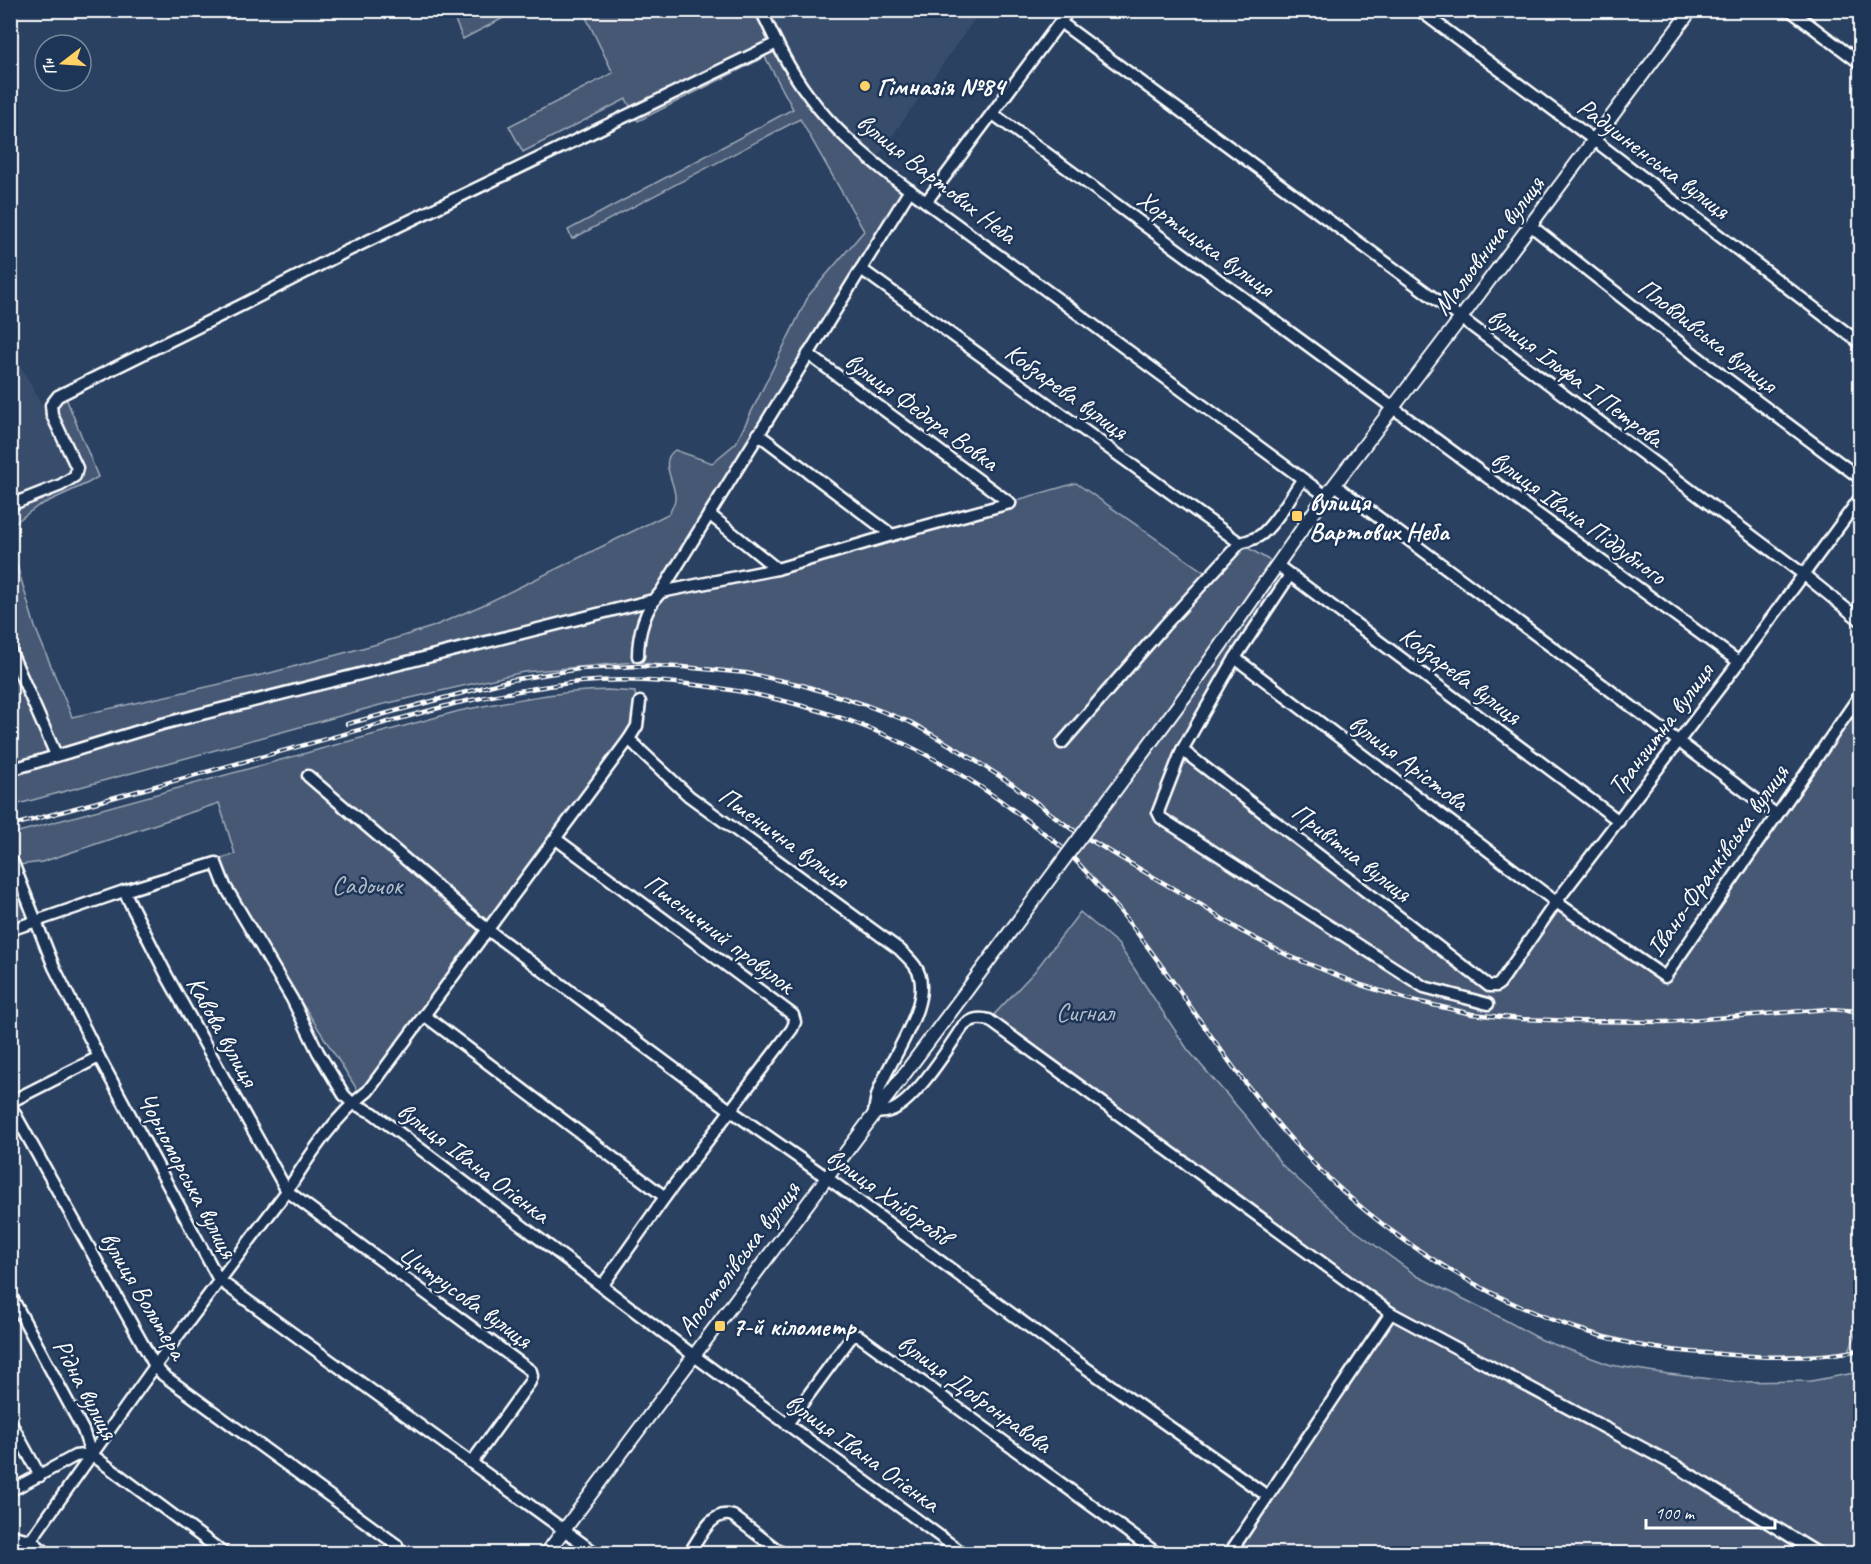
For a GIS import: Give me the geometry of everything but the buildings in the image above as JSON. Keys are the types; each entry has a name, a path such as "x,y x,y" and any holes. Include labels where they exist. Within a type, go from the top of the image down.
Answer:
{"street":[{"name":"вулиця Вартових Неба","path":"761,10 794,74 823,114 850,143 910,190 1302,480 1322,501"},
{"path":"927,202 1069,10"},
{"name":"Радушненська вулиця","path":"1419,10 1860,343"},
{"name":"Мальовнича вулиця","path":"1322,501 1691,10"},
{"path":"1790,10 1860,63"},
{"name":"вулиця Ільфа І Петрова","path":"1060,22 1461,318 1803,574 1860,620"},
{"path":"10,505 61,485 75,476 77,468 52,415 51,405 58,396 343,253 777,43"},
{"name":"Хортицька вулиця","path":"993,114 1393,409"},
{"path":"638,656 638,644 643,624 657,596 910,190"},
{"name":"Пловдивська вулиця","path":"1530,225 1703,361 1860,478"},
{"name":"Кобзарева вулиця","path":"861,269 1245,542"},
{"name":"вулиця Федора Вовка","path":"808,354 1010,503 892,535"},
{"name":"вулиця Івана Піддубного","path":"1393,409 1739,662"},
{"path":"758,434 892,535"},
{"path":"1062,743 1164,626 1245,542 1263,534 1302,480"},
{"path":"1335,485 1777,815"},
{"name":"Транзитна вулиця","path":"1496,986 1556,902 1679,742 1860,498"},
{"path":"1277,565 1322,501"},
{"path":"709,514 777,569"},
{"path":"10,770 162,724 657,596 777,569 892,535"},
{"name":"Кобзарева вулиця","path":"1277,565 1619,821"},
{"name":"Апостолівська вулиця","path":"546,1554 1185,696 1277,565"},
{"path":"1290,575 1235,658 1182,750 1158,812 1161,818 1424,987 1488,1004"},
{"path":"10,650 56,755"},
{"name":"вулиця Арістова","path":"1235,658 1556,902"},
{"name":"Івано-Франківська вулиця","path":"1556,902 1665,977 1860,695"},
{"path":"21,1554 155,1366 287,1191 314,1150 352,1103 368,1091 629,739 637,726 640,702"},
{"name":"Пшенична вулиця","path":"629,739 689,796 899,949 916,967 921,982 920,1000 910,1027 878,1091 874,1113"},
{"name":"Привітна вулиця","path":"1182,750 1489,986 1496,986"},
{"name":"вулиця Хліборобів","path":"308,776 488,930 730,1110 1062,1351 1266,1495"},
{"name":"Пшеничний провулок","path":"556,839 793,1015 795,1022 792,1029 730,1110"},
{"name":"Чорноморська вулиця","path":"13,863 54,967 99,1057 219,1280 472,1461 597,1554"},
{"name":"вулиця Івана Огієнка","path":"10,930 124,891 216,863 225,886 292,999 318,1052 344,1095 352,1103 373,1113 693,1355 964,1554"},
{"name":"Кавова вулиця","path":"124,891 167,976 287,1191"},
{"path":"424,1015 665,1197"},
{"path":"874,1113 890,1111 918,1089 963,1026 972,1019 989,1020 1391,1313 1676,1466 1819,1554"},
{"path":"10,1103 99,1057"},
{"name":"вулиця Вольтера","path":"10,1103 155,1366 163,1375 396,1545 397,1554"},
{"path":"602,1286 730,1110"},
{"name":"Цитрусова вулиця","path":"287,1191 531,1371 530,1382 472,1461"},
{"name":"Рідна вулиця","path":"10,1294 83,1430 91,1454 225,1554"},
{"path":"1229,1554 1266,1495 1391,1313"},
{"name":"вулиця Добронравова","path":"787,1424 849,1340 853,1336 859,1336 1158,1554"},
{"path":"10,1421 40,1476"},
{"path":"10,1491 75,1456 91,1454"},
{"path":"689,1554 713,1519 727,1514 733,1516 783,1554"},
{"path":"10,1535 30,1540 48,1554"}],"shaded area":[{"name":"Гімназія №84","path":"761,11 980,11 874,162 823,114"},
{"path":"10,346 75,468 73,473 10,504"}],"green space":[{"path":"471,11 517,11 463,39 455,20"},
{"path":"583,11 761,11 809,97 910,190 661,591 777,569 1076,483 1207,574 1240,543 1277,565 1285,583 1182,750 1496,986 1556,902 1665,977 1860,695 1860,1324 1848,1353 1769,1358 1630,1344 1555,1322 1450,1270 1393,1233 1343,1191 1297,1147 1241,1077 1124,914 1069,853 1082,835 1012,784 910,722 802,685 746,673 634,662 524,672 380,705 11,806 11,504 69,478 75,468 45,414 66,398 98,477 38,506 12,525 14,555 35,627 72,717 270,673 432,627 485,604 670,513 675,493 668,467 670,455 675,450 712,463 736,443 809,295 864,231 800,119 572,239 568,230 793,109 765,57 638,121 626,99 523,152 509,126 613,73","holes":["649,597 634,659 636,627"]},
{"name":"Садочок","path":"608,690 635,692 633,724 360,1094 227,886 218,860 235,854 219,803 42,862 11,866 11,834 459,711 552,694"},
{"path":"11,866 32,920 11,926"},
{"name":"Сигнал","path":"1080,912 1118,944 1188,1050 1248,1119 1282,1165 1353,1229 1417,1276 1542,1340 1611,1365 1737,1382 1811,1381 1860,1372 1860,1553 1229,1553 1391,1313 989,1020 1035,971"}],"railway":[{"path":"347,724 511,680 579,669 638,666 683,667 746,673 802,685 910,722 1012,784 1070,828 1241,931 1289,956 1361,985 1407,999 1472,1014 1579,1021 1666,1022 1828,1009 1860,1011"},
{"path":"10,826 457,703 549,686 597,681 663,682 712,687 799,705 840,717 919,751 993,795 1059,844 1135,929 1240,1076 1290,1139 1331,1181 1368,1213 1449,1269 1538,1314 1583,1331 1629,1343 1663,1349 1772,1357 1825,1355 1860,1350"}],"place":[{"name":"Гімназія №84","path":"865,86"},
{"name":"вулиця Вартових Неба","path":"1297,516"},
{"name":"7-й кілометр","path":"720,1326"}]}
